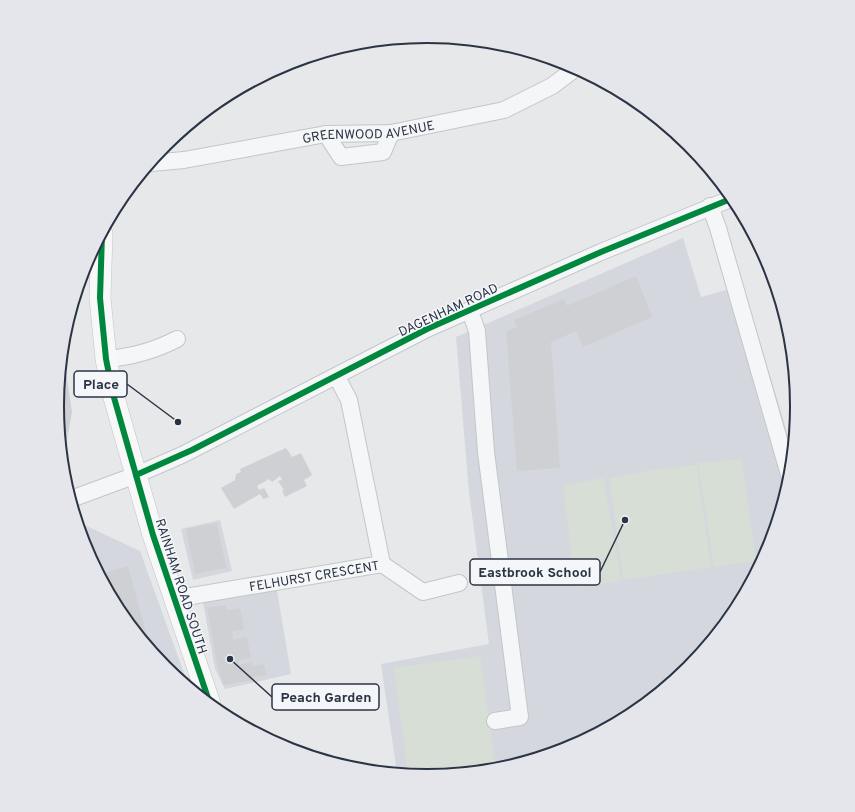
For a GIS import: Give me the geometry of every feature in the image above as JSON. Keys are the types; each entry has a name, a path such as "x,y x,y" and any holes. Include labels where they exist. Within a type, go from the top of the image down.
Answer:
{"main road":[{"name":"RAINHAM ROAD SOUTH","path":"96,258 106,359 113,394 174,599 206,694"}],"street":[{"name":"GREENWOOD AVENUE","path":"159,162 184,160 326,134 391,132 504,110 552,86 570,73"},
{"path":"326,134 341,157 383,152 391,132"},
{"name":"DAGENHAM ROAD","path":"76,497 136,475 182,455 337,377 427,329 601,252 726,200"},
{"path":"710,206 718,228 786,463"},
{"path":"470,311 477,332 486,452 520,717 496,721"},
{"path":"106,359 130,357 156,350 177,339"},
{"name":"FELHURST CRESCENT","path":"174,599 382,564 349,400 337,377"},
{"path":"382,564 423,592 459,583"}],"shaded area":[{"path":"683,238 701,297 743,285 789,438 784,477 763,545 742,588 715,627 700,645 684,663 648,694 629,708 588,732 544,750 521,757 475,766 451,768 428,769 396,767 381,664 489,644 469,492 456,337"},
{"path":"742,459 756,561 714,567 698,463"},
{"path":"697,465 711,567 623,580 609,478 652,470"},
{"path":"604,478 621,581 575,588 563,485"},
{"path":"220,520 232,571 193,580 181,529"},
{"path":"85,525 140,551 185,676 155,645 126,608 102,567"},
{"path":"275,579 291,674 225,689 215,669 201,591"},
{"path":"480,656 495,763 451,768 407,768 394,668"}],"building":[{"path":"636,276 652,317 583,347 576,331 551,342 560,468 517,471 506,332 517,327 514,320 564,299 567,306"},
{"path":"66,373 72,412 67,439 64,406"},
{"path":"286,448 292,457 301,453 312,475 304,480 307,486 285,497 282,491 284,490 278,481 282,480 280,476 272,482 269,479 257,486 259,490 264,488 269,497 263,499 260,494 234,509 221,488 235,480 236,474 241,472 240,469"},
{"path":"217,523 226,568 195,574 186,529"},
{"path":"128,566 146,635 126,608 105,573"},
{"path":"226,605 227,610 240,608 244,629 232,631 233,640 247,637 251,658 238,660 239,665 252,662 253,666 264,664 266,675 252,677 253,680 223,685 218,669 207,608"}],"cycle path":[{"path":"136,475 192,450 427,329 601,252 727,201"},
{"path":"102,246 100,298 106,359 113,394 153,535 206,694"}],"place":[{"name":"Place","path":"178,422"},
{"name":"Eastbrook School","path":"625,520"},
{"name":"Peach Garden","path":"230,659"}]}
